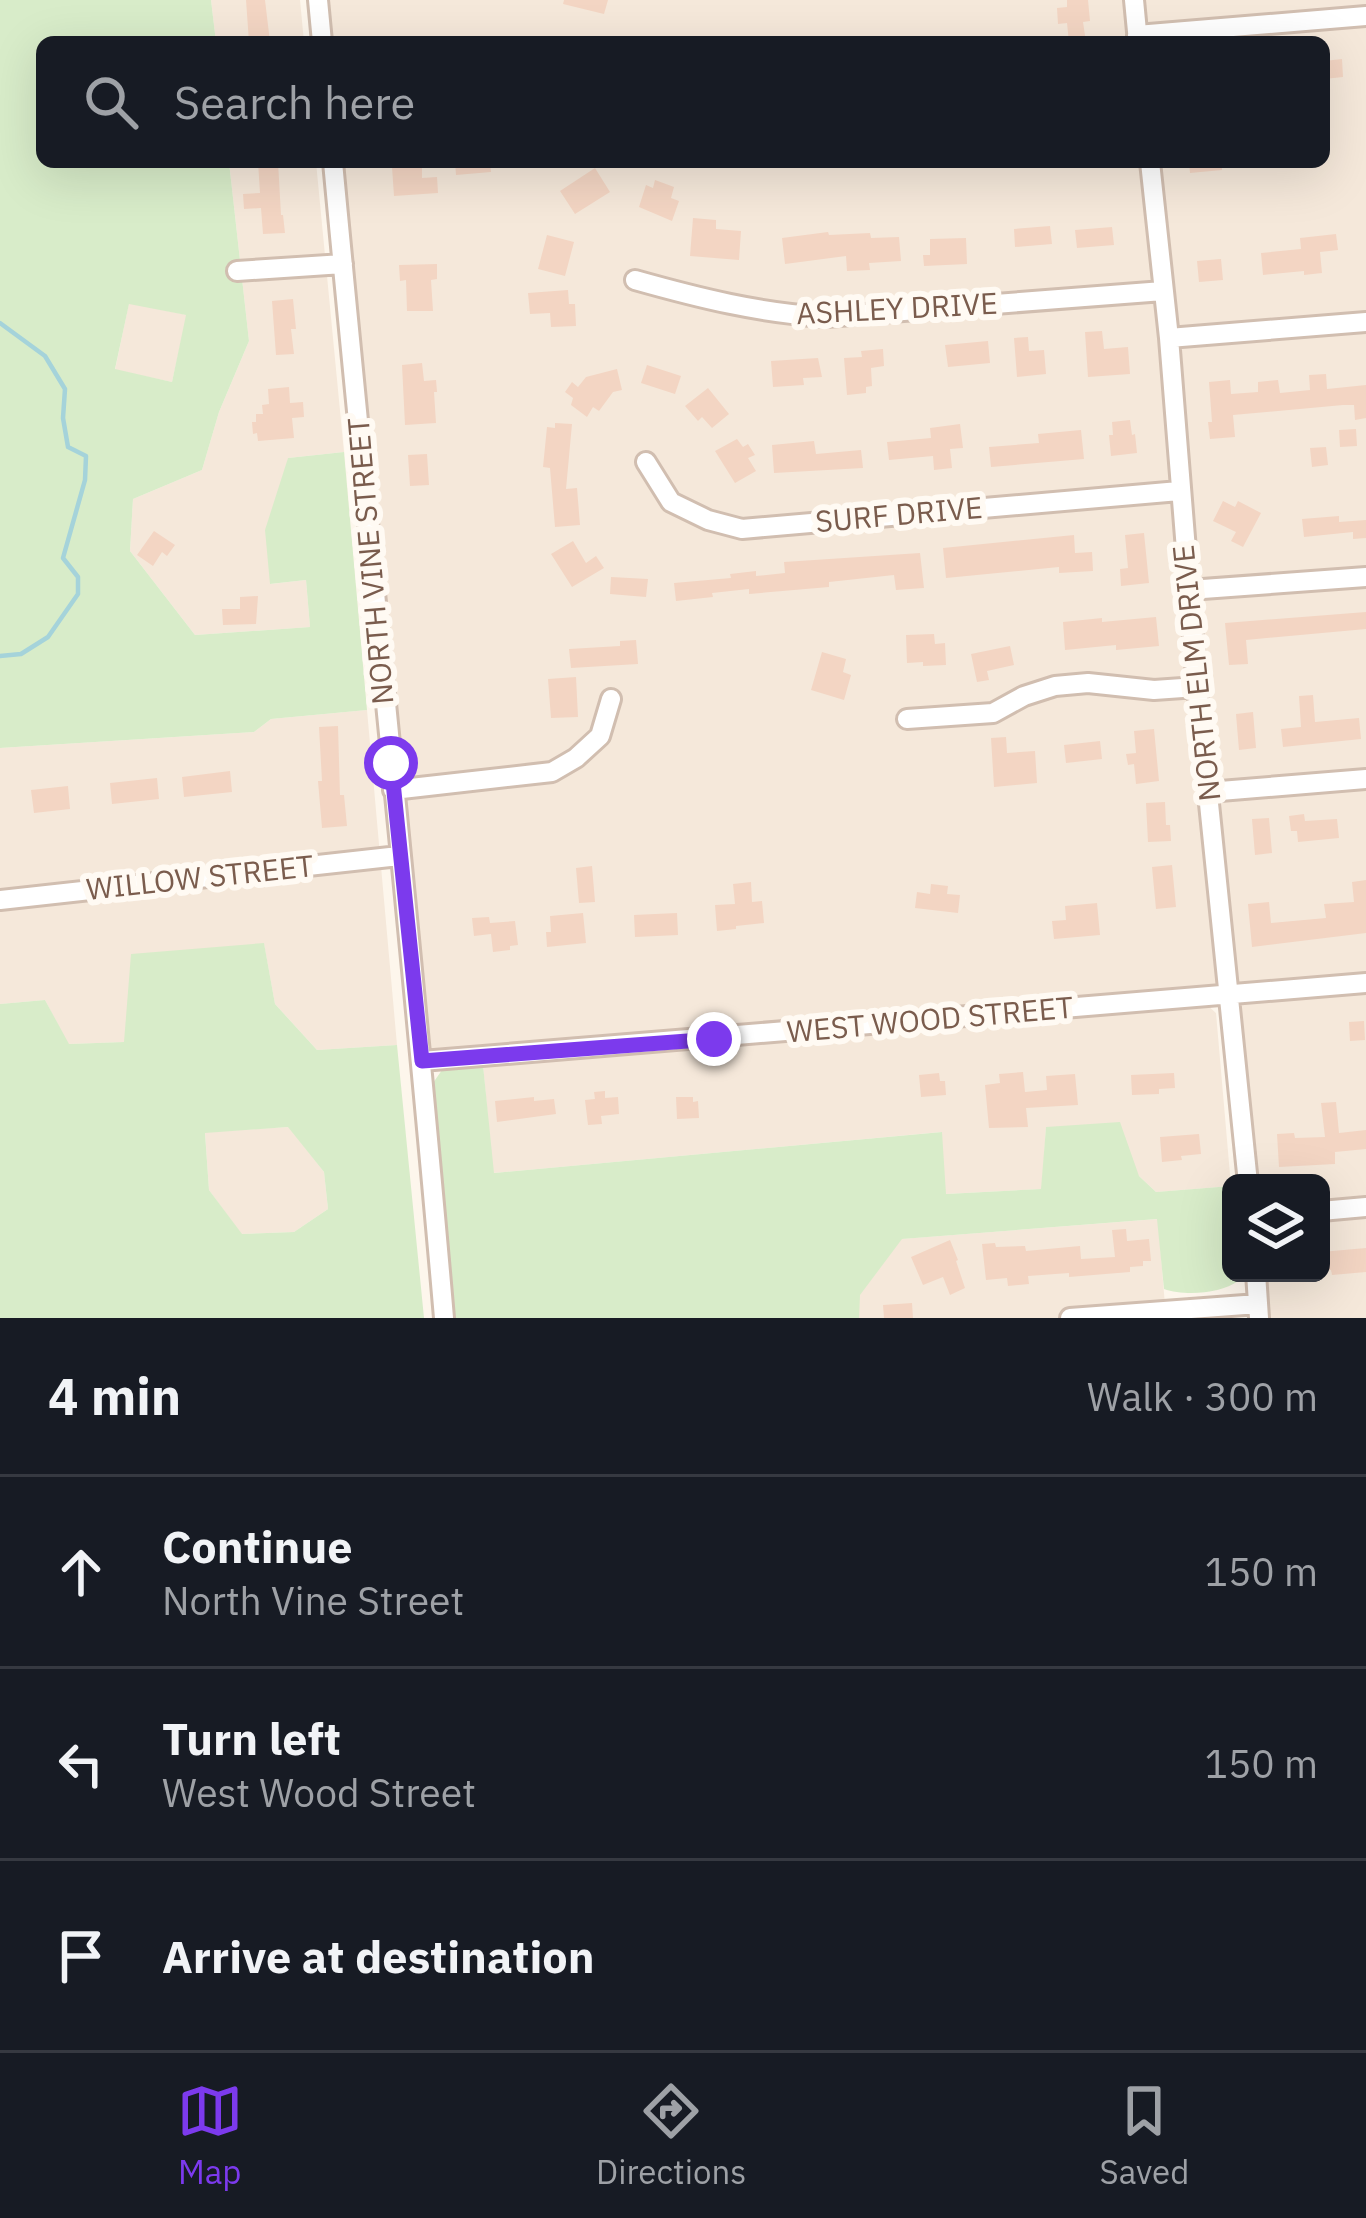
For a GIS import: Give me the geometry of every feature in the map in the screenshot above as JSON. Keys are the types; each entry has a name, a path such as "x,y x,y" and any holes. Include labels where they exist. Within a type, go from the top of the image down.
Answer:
{"street":[{"path":"318,0 321,36"},
{"path":"1134,0 1138,36"},
{"path":"1159,36 1366,16"},
{"name":"NORTH VINE STREET","path":"334,168 444,1318"},
{"name":"NORTH ELM DRIVE","path":"1151,168 1247,1174"},
{"path":"237,271 343,264"},
{"name":"ASHLEY DRIVE","path":"635,280 722,304 826,317 1163,291"},
{"path":"1168,338 1366,322"},
{"name":"SURF DRIVE","path":"646,462 671,502 708,520 742,529 1179,491"},
{"path":"1189,590 1366,577"},
{"path":"907,718 993,713 1055,686 1088,683 1154,691 1198,686"},
{"path":"393,790 552,772 600,736 611,699"},
{"path":"1208,792 1366,779"},
{"name":"WILLOW STREET","path":"0,900 399,856"},
{"name":"WEST WOOD STREET","path":"422,1061 1366,983"},
{"path":"1330,1210 1366,1207"},
{"path":"1070,1318 1259,1311"}],"shaded area":[{"path":"211,0 300,0 303,36 215,36"},
{"path":"322,0 1366,0 1366,980 424,1058 338,168 1330,168 1330,36 325,36"},
{"path":"230,168 317,168 344,452 288,458 271,584 306,580 310,627 195,635 130,551 133,499 202,470 219,412 249,341"},
{"path":"129,303 187,315 172,382 115,370"},
{"path":"367,710 397,1045 317,1050 275,1004 264,944 125,1042 68,1044 45,1000 0,1004 0,748 254,732 271,719"},
{"path":"1366,985 1366,1318 1262,1318 1259,1282 1330,1282 1330,1174 1249,1174 1232,997"},
{"path":"1206,1004 1216,1013 1230,1174 1222,1174 1222,1187 1156,1192 1139,1176 1046,1127 1042,1189 945,1194 941,1132 493,1173 483,1065"},
{"path":"289,1127 324,1172 328,1209 294,1232 241,1234 209,1190 205,1132"},
{"path":"1158,1219 1166,1318 859,1318 859,1295 901,1239"}],"green space":[{"path":"0,0 211,0 215,36 36,36 36,168 230,168 249,341 219,412 202,470 133,499 130,551 195,635 310,627 306,580 270,584 265,530 288,458 344,452 367,710 271,719 254,732 0,748","holes":["129,304 186,315 172,382 115,369"]},
{"path":"264,943 275,1004 317,1050 397,1045 424,1318 0,1318 0,1004 45,1000 69,1044 124,1042 131,954","holes":["288,1127 324,1172 328,1209 294,1232 242,1234 209,1190 205,1133"]},
{"path":"483,1065 494,1173 942,1132 946,1194 1041,1189 1046,1127 1120,1122 1139,1176 1156,1192 1222,1187 1222,1282 1236,1282 1202,1292 1164,1289 1157,1219 902,1239 860,1295 859,1318 454,1318 433,1083 442,1070"}],"building":[{"path":"246,0 265,0 269,36 249,36"},
{"path":"564,0 608,0 604,14 563,4"},
{"path":"1067,0 1088,0 1090,21 1083,22 1085,36 1068,36 1067,23 1058,24 1057,8 1067,7"},
{"path":"1342,59 1343,77 1330,78 1330,60"},
{"path":"258,168 278,168 285,233 263,234 261,208 244,209 243,194 260,193"},
{"path":"392,168 422,168 422,178 437,177 438,193 394,196"},
{"path":"455,168 491,168 491,172 456,175"},
{"path":"595,168 610,192 575,214 560,191"},
{"path":"1190,168 1222,168 1222,170 1190,173"},
{"path":"655,180 674,187 671,198 679,201 672,221 639,207 646,185 653,188"},
{"path":"693,218 716,220 716,229 741,231 739,260 690,256"},
{"path":"1050,226 1052,244 1015,247 1014,229"},
{"path":"1112,227 1114,245 1077,248 1075,230"},
{"path":"828,232 899,237 901,261 869,263 870,270 847,271 846,256 785,264 782,238"},
{"path":"1336,234 1338,250 1320,252 1322,273 1263,275 1261,253 1301,249 1300,238"},
{"path":"547,235 574,242 565,276 538,269"},
{"path":"966,238 967,264 924,266 930,239"},
{"path":"1221,259 1223,280 1199,282 1197,261"},
{"path":"437,264 437,279 431,280 433,311 407,311 406,280 400,281 399,265"},
{"path":"568,290 569,304 575,304 576,326 551,327 550,313 530,314 528,293"},
{"path":"293,299 294,354 276,355 272,301"},
{"path":"1102,331 1104,349 1128,347 1130,374 1088,377 1085,332"},
{"path":"1028,337 1029,351 1044,350 1046,374 1017,377 1014,338"},
{"path":"988,341 990,363 948,367 945,345"},
{"path":"883,349 884,366 871,368 872,386 866,387 866,393 847,395 844,358"},
{"path":"818,358 822,377 803,378 804,385 773,387 771,361"},
{"path":"422,363 424,381 436,380 436,423 405,425 402,365"},
{"path":"647,365 681,376 675,394 641,383"},
{"path":"617,369 622,390 613,392 599,411 593,407 587,417 571,405 573,398 565,392 572,382 578,387 586,377"},
{"path":"1326,374 1327,389 1366,385 1366,418 1355,420 1354,405 1233,415 1235,437 1210,439 1209,382 1230,380 1231,394 1258,392 1258,382 1278,380 1280,393 1310,390 1309,375"},
{"path":"289,387 290,403 303,402 304,417 292,418 294,438 258,441 252,422 256,414 263,414 262,405 269,404 268,389"},
{"path":"708,388 729,414 712,428 685,406"},
{"path":"1130,420 1137,453 1111,456 1112,422"},
{"path":"555,423 572,424 566,489 577,488 580,525 555,527 550,468 543,467 547,427 555,428"},
{"path":"960,424 963,448 950,449 952,468 934,470 933,456 889,460 887,442 931,438 930,428"},
{"path":"1356,429 1357,446 1340,447 1339,430"},
{"path":"1081,430 1084,459 991,467 989,447 1039,443 1038,434"},
{"path":"737,439 755,455 748,458 756,471 735,483 715,451"},
{"path":"814,441 816,454 861,450 863,468 774,473 772,445"},
{"path":"1326,447 1328,465 1312,467 1310,448"},
{"path":"427,454 429,485 410,486 408,455"},
{"path":"1223,501 1235,507 1238,501 1261,513 1243,547 1231,541 1236,532 1213,521"},
{"path":"1339,516 1339,522 1366,520 1366,538 1353,539 1353,532 1304,537 1302,519"},
{"path":"154,531 175,545 167,556 162,552 153,566 137,555"},
{"path":"1144,533 1149,583 1121,586 1120,569 1128,568 1125,535"},
{"path":"1074,535 1075,553 1092,552 1093,571 1059,573 1059,567 946,578 943,548"},
{"path":"573,541 586,563 596,556 604,568 572,587 551,554"},
{"path":"920,553 924,588 896,590 894,575 829,582 829,587 749,594 749,589 676,601 674,583 756,571 756,576 785,573 784,562"},
{"path":"611,577 648,579 646,597 610,594"},
{"path":"258,596 256,624 223,625 222,609 240,609 240,597"},
{"path":"1366,612 1366,629 1246,640 1248,664 1229,665 1225,623"},
{"path":"1156,617 1159,646 1065,650 1063,622"},
{"path":"934,634 935,644 945,643 946,665 907,663 906,635"},
{"path":"636,640 638,664 571,668 569,649 620,646 620,641"},
{"path":"1010,646 1014,665 987,671 989,680 977,682 971,654"},
{"path":"822,652 846,659 843,672 851,675 844,700 811,690"},
{"path":"576,677 578,717 551,718 548,679"},
{"path":"1313,695 1315,722 1359,718 1361,739 1283,747 1281,729 1301,727 1299,696"},
{"path":"1253,712 1256,748 1239,750 1236,714"},
{"path":"338,726 340,795 344,795 347,826 322,828 319,727"},
{"path":"1154,729 1159,781 1136,784 1134,764 1128,765 1126,754 1136,753 1134,731"},
{"path":"1006,737 1007,753 1035,751 1037,783 994,787 991,738"},
{"path":"1100,741 1102,759 1066,763 1064,745"},
{"path":"230,771 232,792 184,797 182,777"},
{"path":"157,778 159,799 112,804 110,783"},
{"path":"68,786 70,809 34,813 31,790"},
{"path":"1165,802 1171,841 1148,842 1146,803"},
{"path":"1304,814 1305,821 1337,819 1339,838 1298,842 1289,816"},
{"path":"1269,818 1272,853 1255,855 1252,819"},
{"path":"1172,865 1176,907 1156,909 1152,867"},
{"path":"592,866 595,902 579,903 576,868"},
{"path":"1366,880 1366,933 1252,947 1248,904 1269,902 1271,923 1326,918 1324,904 1354,902 1352,882"},
{"path":"751,882 752,902 762,901 764,923 717,931 715,905 735,904 733,884"},
{"path":"931,884 948,886 947,894 960,895 958,913 915,908 917,892 930,894"},
{"path":"1097,903 1100,935 1054,939 1052,921 1066,920 1065,906"},
{"path":"583,913 586,943 547,947 550,916"},
{"path":"677,913 678,935 635,937 634,915"},
{"path":"489,917 490,923 515,921 518,945 493,952 491,934 474,936 472,918"},
{"path":"1364,1021 1365,1040 1350,1041 1349,1022"},
{"path":"1023,1072 1025,1092 1047,1090 1046,1076 1075,1074 1078,1105 1026,1108 1028,1127 989,1128 985,1085 1000,1083 999,1074"},
{"path":"939,1073 946,1095 921,1097 919,1075"},
{"path":"1174,1073 1175,1088 1132,1095 1131,1075"},
{"path":"605,1091 605,1098 618,1097 619,1114 601,1116 602,1124 588,1125 585,1100 595,1099 594,1092"},
{"path":"534,1097 534,1101 554,1099 556,1114 497,1122 495,1101"},
{"path":"676,1097 698,1101 699,1118 677,1119"},
{"path":"1336,1102 1339,1133 1366,1130 1366,1149 1335,1152 1335,1164 1279,1167 1277,1134 1325,1137 1321,1103"},
{"path":"1199,1134 1201,1154 1162,1162 1160,1137"},
{"path":"1126,1229 1127,1241 1149,1239 1151,1261 1130,1267 1130,1272 1028,1276 1029,1284 1008,1286 1007,1278 986,1280 982,1244 1025,1246 1026,1251 1080,1246 1081,1259 1115,1257 1112,1230"},
{"path":"950,1240 965,1288 950,1295 943,1277 923,1285 911,1257"},
{"path":"1366,1248 1366,1272 1332,1275 1330,1251"},
{"path":"912,1303 913,1318 884,1318 883,1305"}],"waterway":[{"path":"0,323 45,356 65,389 68,447 86,456 85,480 63,558 78,577 78,594 48,637 21,654 0,656"}],"route":[{"path":"391,763 422,1061 714,1039"}]}
